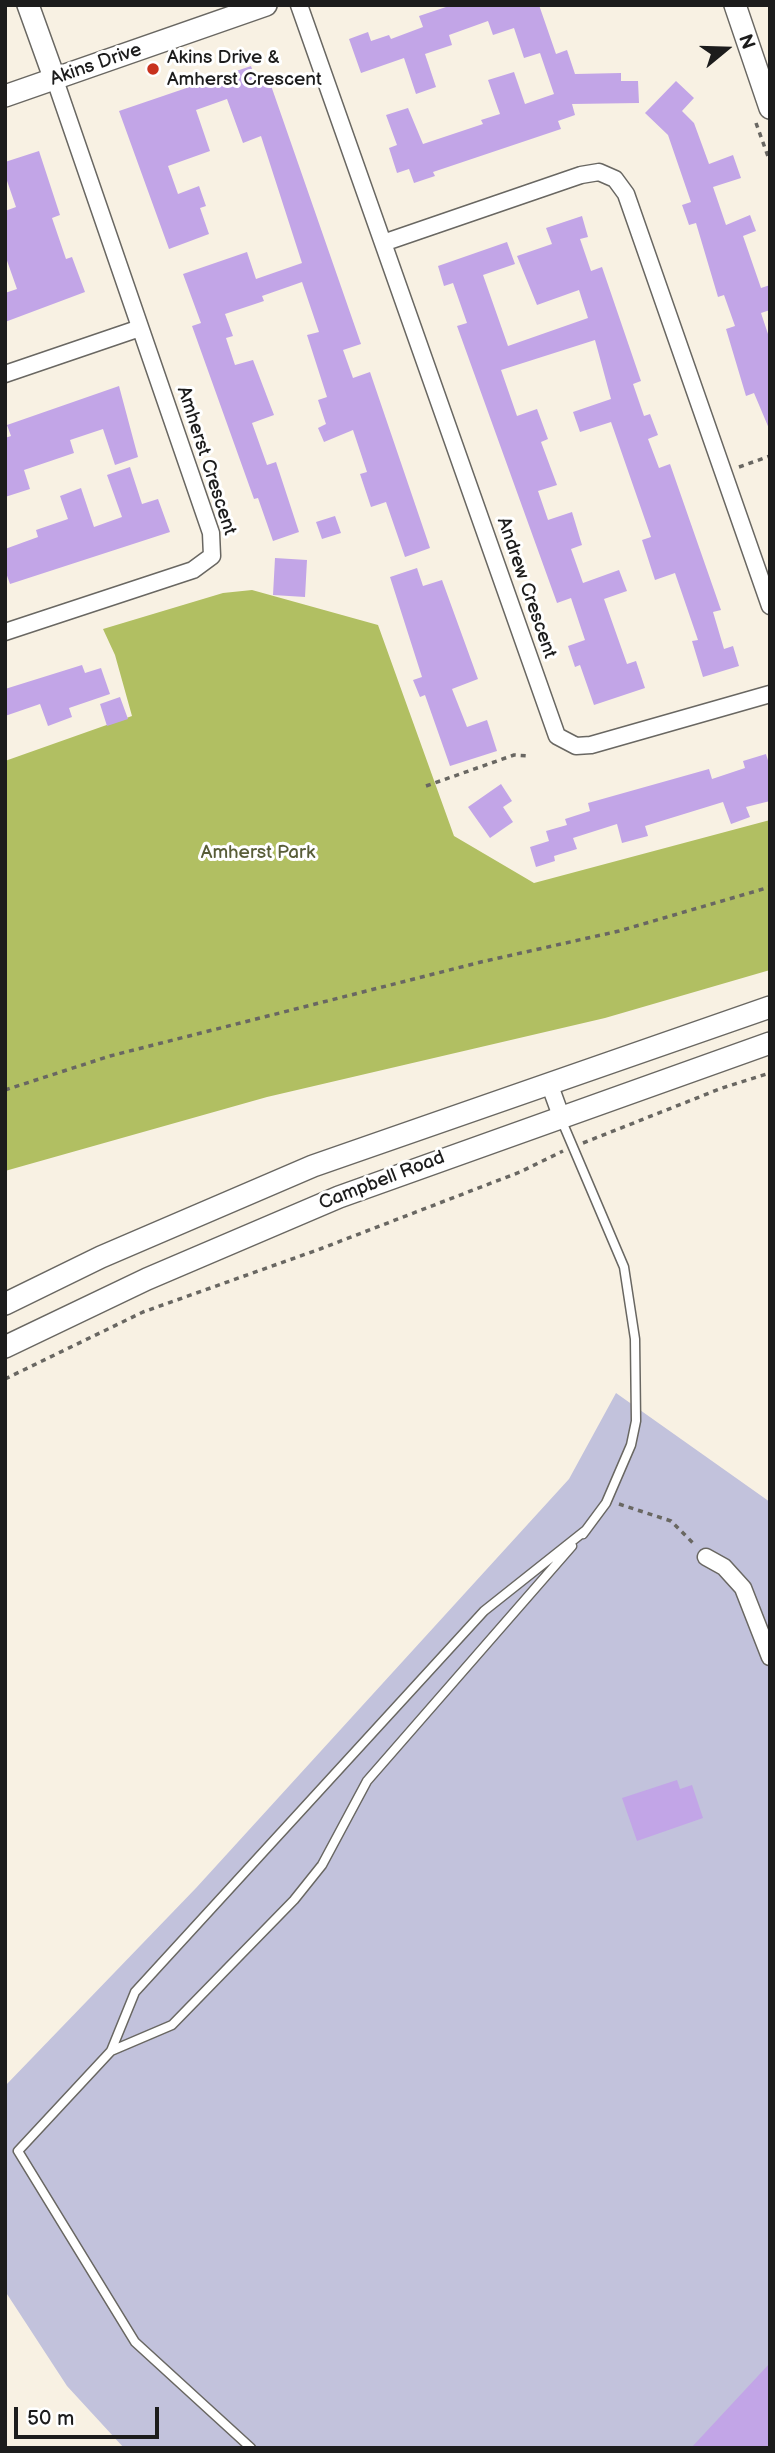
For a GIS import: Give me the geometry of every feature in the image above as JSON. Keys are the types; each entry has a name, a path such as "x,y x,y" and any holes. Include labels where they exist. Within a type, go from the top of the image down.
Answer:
{"main road":[{"path":"28,5 55,80"},
{"name":"Akins Drive","path":"5,96 266,5"},
{"path":"735,5 770,108"},
{"name":"Campbell Road","path":"5,1304 101,1256 313,1166 770,1007"},
{"name":"Campbell Road","path":"5,1347 110,1296 261,1229 561,1116 770,1044"}],"street":[{"name":"Andrew Crescent","path":"299,5 557,736 576,746 592,746 770,694"},
{"name":"Amherst Crescent","path":"5,632 193,570 212,556 211,533 55,80"},
{"path":"383,243 581,175 599,172 615,178 626,194 770,606"},
{"path":"5,374 140,328"},
{"path":"549,1083 561,1116"},
{"path":"706,1557 724,1567 743,1588 770,1657"}],"lane":[{"path":"111,2051 172,2025 294,1900 322,1865 367,1781 586,1530 608,1499 631,1445 636,1421 632,1314 624,1267 561,1116"},
{"path":"251,2448 135,2342 18,2151 111,2051 135,1992 484,1611 586,1530"}],"path":[{"path":"723,472 770,456"},
{"path":"426,786 513,755 530,755"},
{"path":"5,1090 110,1056 481,962 619,931 770,887"},
{"path":"615,1130 722,1088 770,1073"},
{"path":"5,1379 143,1312 320,1249 520,1172 528,1166"},
{"path":"608,1499 671,1521 706,1557"}],"shaded area":[{"path":"616,1393 770,1502 770,2448 124,2448 67,2386 5,2291 5,2086 196,1888 569,1479"}],"green space":[{"name":"Amherst Park","path":"252,590 378,625 454,836 534,883 770,820 770,970 605,1018 267,1097 5,1171 5,761 132,716 115,655 103,629 223,593"}],"building":[{"path":"452,5 539,5 556,54 567,50 575,74 621,73 621,81 638,81 639,103 572,104 575,115 558,121 561,129 433,172 435,176 414,183 409,169 397,173 389,148 397,145 386,115 408,108 423,144 483,124 481,120 500,114 488,80 514,72 525,104 554,94 540,53 524,58 514,28 493,35 488,21 449,35 452,45 425,54 436,87 416,94 404,58 361,73 349,39 368,32 371,41 389,35 391,39 423,27 419,16"},
{"path":"251,66 255,78 267,74 361,344 343,350 353,378 370,372 430,548 405,557 386,502 371,507 360,474 367,472 353,430 324,442 318,428 326,424 318,400 327,397 307,335 319,332 302,282 262,296 264,301 225,314 233,336 226,338 235,365 253,360 274,415 252,423 267,465 276,462 299,532 273,541 258,498 254,499 192,326 201,323 183,274 247,252 256,279 302,263 261,136 243,143 227,99 196,110 210,151 168,166 178,194 199,186 206,206 200,208 209,234 169,249 119,111"},
{"path":"676,81 694,98 682,111 694,123 709,164 733,155 741,178 713,187 726,225 750,215 756,231 743,236 761,288 770,285 770,310 761,313 770,340 770,431 754,393 746,396 726,329 735,326 724,295 718,297 696,223 689,225 682,205 691,202 668,135 645,113"},
{"path":"39,151 60,215 52,218 66,259 72,257 85,292 5,322 5,293 17,289 5,255 5,211 16,207 5,175 5,162"},
{"path":"582,216 588,237 580,239 591,271 602,267 641,381 633,384 644,416 650,414 658,435 648,439 659,468 670,464 721,610 713,612 724,649 733,646 739,666 703,677 692,641 698,640 675,573 655,580 642,540 651,537 611,422 580,432 573,412 611,399 595,340 501,370 517,416 537,409 548,439 541,442 557,485 538,491 548,520 572,512 582,545 571,549 583,583 619,570 627,591 604,599 627,664 636,661 645,688 594,705 580,665 575,667 568,646 585,640 571,598 557,603 457,326 467,323 453,283 444,286 438,266 507,242 515,264 483,275 508,346 588,318 579,290 537,305 517,256 552,244 546,228"},
{"path":"119,386 138,457 115,465 103,429 70,440 74,453 24,470 30,489 5,497 5,438 11,436 7,425"},
{"path":"130,467 142,504 158,499 170,532 10,584 5,570 5,549 38,537 36,530 68,519 60,496 81,488 94,527 122,517 107,475"},
{"path":"335,516 341,533 322,539 316,522"},
{"path":"275,558 307,560 305,597 273,595"},
{"path":"417,568 423,586 442,580 478,679 452,689 467,727 487,720 497,751 450,766 425,695 420,697 413,680 422,677 390,577"},
{"path":"82,665 85,673 101,668 110,694 69,708 72,717 48,726 40,704 5,716 5,689"},
{"path":"120,697 128,719 107,726 100,704"},
{"path":"766,754 770,767 770,801 746,807 750,817 731,824 723,802 645,826 648,836 622,843 617,824 573,838 577,849 554,856 555,861 536,867 530,847 549,841 546,831 567,825 565,819 590,811 588,803 709,769 712,779 745,768 743,761"},
{"path":"501,784 512,801 503,807 513,822 490,838 468,807"},
{"path":"677,1780 680,1789 692,1785 703,1818 637,1841 622,1798"},
{"path":"770,2363 770,2448 691,2448"}],"place":[{"name":"Akins Drive & Amherst Crescent","path":"153,69"}]}
